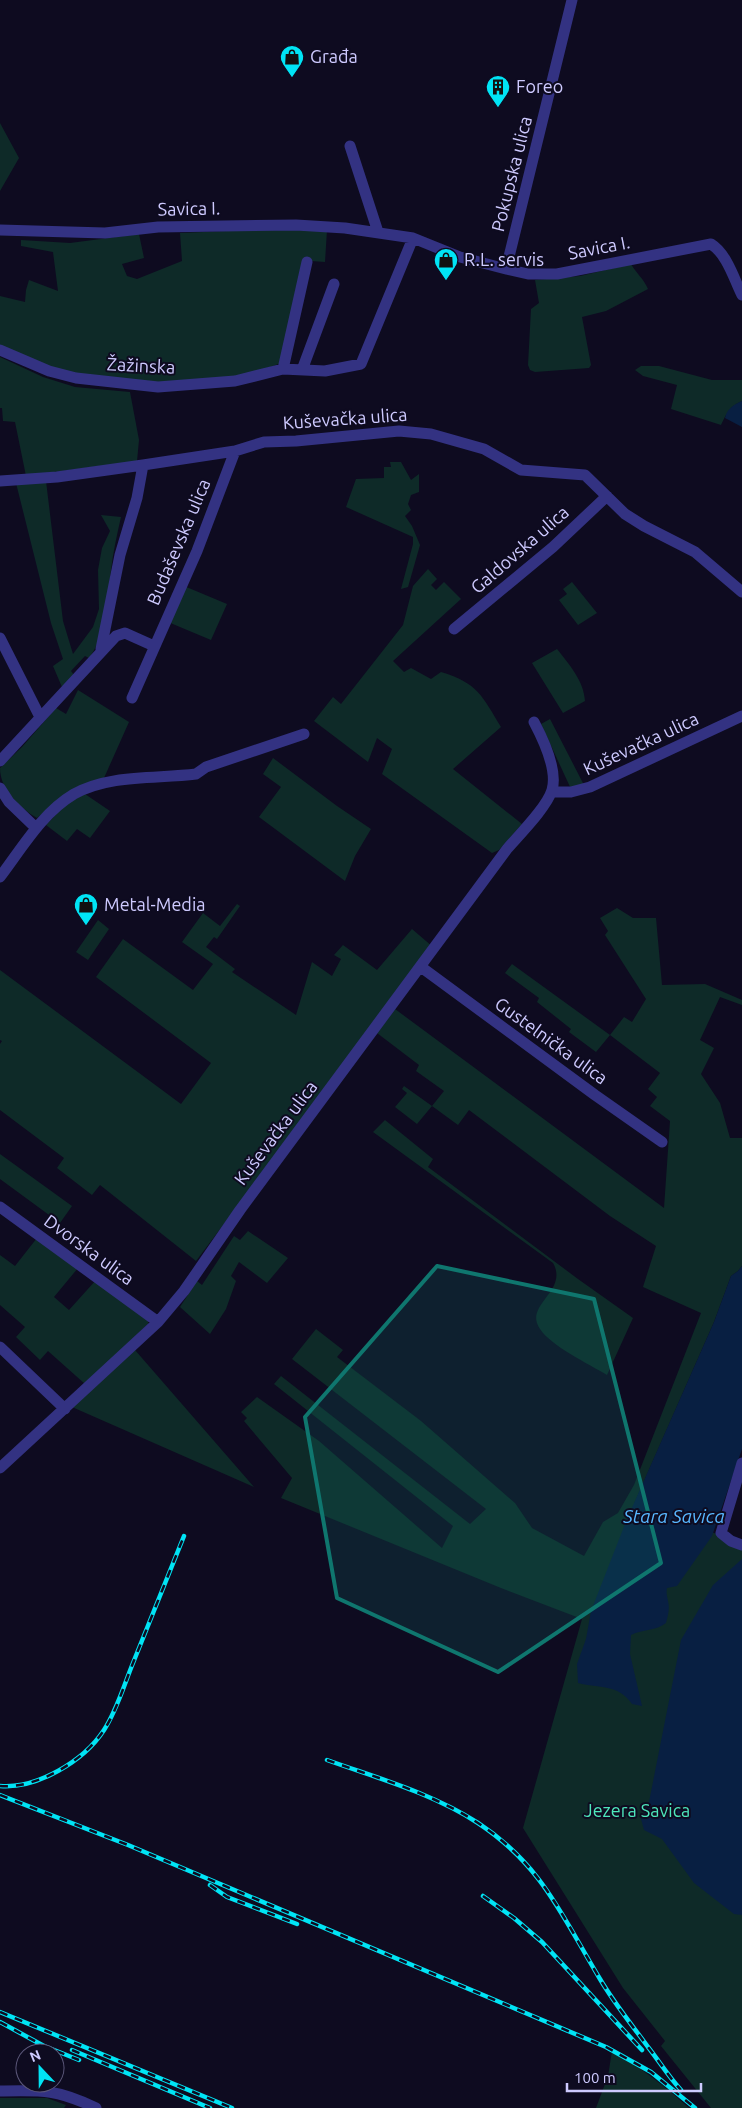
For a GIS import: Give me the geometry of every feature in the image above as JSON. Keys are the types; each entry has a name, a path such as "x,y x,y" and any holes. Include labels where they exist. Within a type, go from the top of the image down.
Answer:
{"street":[{"name":"Pokupska ulica","path":"506,270 572,0"},
{"path":"350,146 378,232"},
{"name":"Savica I.","path":"0,230 105,233 158,227 296,225 345,228 413,238 460,257 528,274 557,274 711,244 718,248 742,295"},
{"name":"Žažinska","path":"0,350 49,370 76,378 150,386 210,384 235,381 283,369 325,371 361,364 413,238"},
{"path":"283,369 307,262"},
{"path":"302,370 334,284"},
{"name":"Kuševačka ulica","path":"0,481 57,477 143,465 235,451 264,442 296,442 414,431 484,449 521,470 585,475 634,520 701,556 742,592"},
{"name":"Budaševska ulica","path":"132,698 197,551 235,451"},
{"path":"101,651 120,555 135,507 143,475 143,465"},
{"name":"Galdovska ulica","path":"454,629 553,547 607,496"},
{"path":"0,761 101,651 121,633 154,646"},
{"path":"0,638 40,717"},
{"name":"Kuševačka ulica","path":"0,1468 158,1322 178,1300 240,1210 507,849 536,815 552,792 571,792 590,787 742,716"},
{"path":"534,722 548,756 552,776 552,792"},
{"path":"0,877 36,828 64,801 83,790 123,781 196,774 206,766 304,734"},
{"path":"0,788 10,802 36,828"},
{"name":"Gustelnička ulica","path":"421,967 595,1096 662,1142"},
{"name":"Dvorska ulica","path":"0,1207 158,1322"},
{"path":"0,1347 65,1409"},
{"path":"742,1463 721,1533 731,1541 742,1545"},
{"path":"0,2091 46,2090 70,2096 96,2108"}],"highlighted area":[{"path":"437,1266 594,1299 661,1563 498,1672 337,1598 305,1417"}],"green space":[{"path":"0,123 19,158 0,191"},
{"path":"273,229 327,230 325,262 311,261 281,363 246,376 171,384 69,374 0,347 0,296 25,302 29,280 58,291 53,252 21,246 21,240 70,243 139,234 144,258 122,264 127,276 137,279 182,261 180,233"},
{"path":"631,264 648,289 606,311 582,317 591,365 589,368 535,372 530,370 528,365 531,309 539,303 535,280 580,276"},
{"path":"0,357 43,377 75,387 130,392 139,440 137,461 26,476 15,422 3,421 2,408 0,408"},
{"path":"641,366 659,366 712,380 742,380 742,401 729,411 721,425 671,409 677,385 643,376 635,370"},
{"path":"390,462 401,462 411,480 419,474 419,492 411,495 408,504 411,510 405,516 412,526 420,545 408,587 401,589 413,544 413,537 346,507 356,479 384,478 384,467 391,467"},
{"path":"46,481 63,621 73,654 93,627 99,609 98,570 102,548 110,531 101,515 121,517 103,628 95,649 89,658 85,656 71,671 74,675 62,687 53,666 63,659 51,623 16,483"},
{"path":"428,569 437,579 431,585 436,590 444,582 461,599 393,661 404,672 411,668 431,679 441,672 463,681 478,692 501,727 453,769 522,824 499,850 492,853 382,774 392,749 377,738 368,762 314,721 333,697 341,704 403,625 413,586"},
{"path":"572,582 597,613 578,625 559,600 567,594 563,589"},
{"path":"184,586 227,604 211,640 168,622"},
{"path":"557,649 579,680 585,701 563,713 532,663"},
{"path":"78,690 129,722 104,778 76,789 37,818 12,798 3,784 0,768 22,747 56,708 66,714"},
{"path":"550,719 585,787 571,789 541,724"},
{"path":"273,758 371,829 355,856 345,881 259,817 281,787 263,774"},
{"path":"85,794 110,811 90,838 77,829 67,841 46,825 68,802"},
{"path":"237,904 240,906 217,939 214,937 206,947 235,969 232,972 296,1015 312,962 332,976 341,959 334,955 343,945 377,970 412,929 433,947 196,1261 100,1185 92,1195 57,1168 64,1158 0,1110 0,1044 2,1041 0,1040 0,970 181,1104 211,1063 96,977 123,939 193,990 213,964 182,942 203,913 220,926"},
{"name":"Jezera Savica","path":"617,908 633,918 656,918 662,985 705,984 742,1000 742,1005 720,997 700,1040 714,1048 701,1074 720,1103 730,1138 742,1138 742,1266 731,1276 714,1322 634,1504 728,1538 742,1539 742,2108 711,2108 661,2046 665,2041 623,1988 523,1828 582,1619 281,1498 292,1478 244,1421 247,1418 241,1412 257,1397 319,1441 442,1548 453,1526 274,1384 281,1376 470,1524 486,1509 292,1359 316,1329 343,1350 337,1357 421,1421 515,1503 532,1528 584,1556 603,1522 618,1513 634,1485 701,1313 643,1287 656,1246 610,1216 469,1110 458,1125 432,1106 444,1091 416,1071 419,1065 377,1033 395,1009 664,1208 670,1121 650,1106 657,1097 648,1089 660,1073 610,1035 624,1017 632,1022 646,999 605,935 608,931 600,918"},
{"path":"98,920 109,929 88,960 76,952"},
{"path":"512,964 610,1035 596,1052 569,1032 571,1029 537,1002 539,998 505,973"},
{"path":"404,1086 432,1106 417,1124 395,1107 407,1093 402,1089"},
{"path":"385,1120 433,1159 428,1167 633,1318 607,1375 561,1348 540,1329 536,1320 537,1312 555,1282 556,1273 553,1263 373,1132"},
{"path":"0,1154 72,1206 60,1223 0,1179"},
{"path":"248,1231 288,1258 267,1283 239,1262 231,1276 236,1281 226,1309 210,1334 180,1307 197,1281 202,1285 234,1236 240,1240"},
{"path":"37,1238 78,1268 54,1297 69,1310 96,1280 148,1319 148,1324 85,1384 48,1351 40,1360 16,1337 25,1327 0,1305 0,1255 15,1266"},
{"path":"135,1350 254,1487 72,1407"},
{"path":"612,2051 652,2077 689,2108 596,2108 608,2076"},
{"path":"0,2098 47,2098 66,2105 64,2108 0,2108"}],"water":[{"path":"742,401 742,427 725,418 731,408"},
{"name":"Stara Savica","path":"742,1266 742,1449 712,1536 677,1586 667,1588 669,1609 666,1623 631,1635 630,1654 642,1706 632,1704 626,1697 614,1690 578,1683 577,1664 586,1639 591,1611 627,1519 714,1322 731,1276"},
{"path":"742,1559 742,1915 734,1914 694,1883 662,1839 644,1830 641,1819 648,1807 681,1640 713,1585"}],"railway":[{"path":"0,1786 29,1783 58,1771 85,1752 104,1730 117,1706 184,1536"},
{"path":"327,1760 404,1787 442,1803 478,1823 519,1856 549,1893 605,1988 681,2090"},
{"path":"0,1795 128,1845 606,2047 651,2072 695,2108"},
{"path":"210,1885 227,1897 297,1924"},
{"path":"483,1896 514,1918 542,1942 642,2050"},
{"path":"0,2012 232,2108"},
{"path":"0,2022 44,2046 79,2060"},
{"path":"72,2050 210,2108"}],"place":[{"name":"Građa","path":"292,78"},
{"name":"Foreo","path":"498,108"},
{"name":"R.L. servis","path":"446,281"},
{"name":"Metal-Media","path":"86,926"}]}
